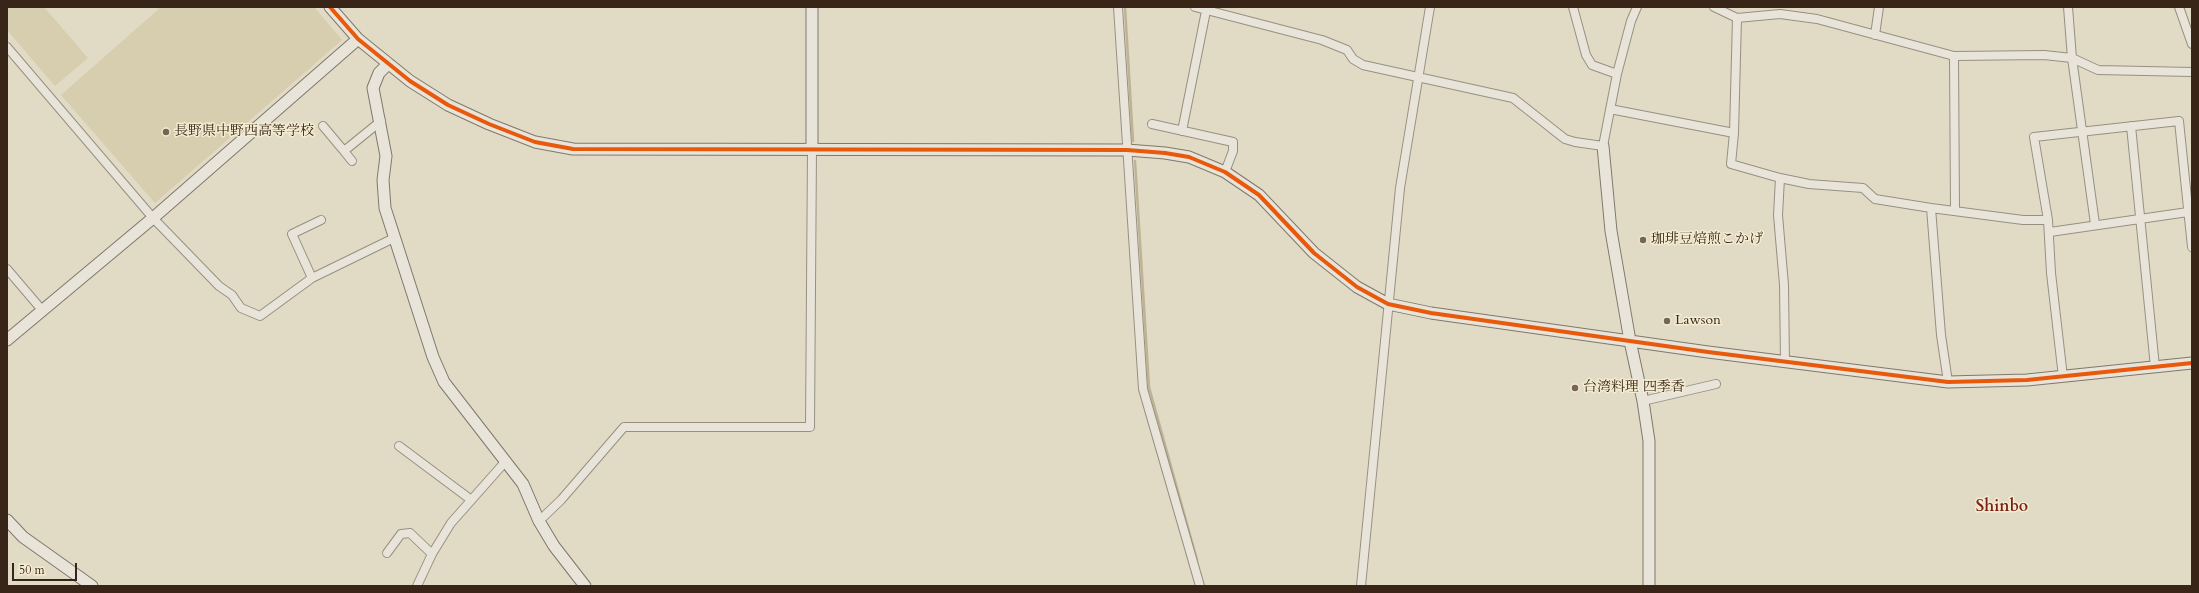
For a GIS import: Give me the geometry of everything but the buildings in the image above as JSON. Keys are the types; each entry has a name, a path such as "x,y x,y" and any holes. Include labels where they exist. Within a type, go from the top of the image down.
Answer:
{"street":[{"path":"330,7 358,40 410,81 448,105 489,124 535,142 573,149 1127,150 1165,153 1189,157 1225,172 1259,195 1314,253 1358,287 1388,304 1430,313 1785,362 1948,382 2027,380 2192,363"},
{"path":"539,521 561,500 624,427 810,428 812,7"},
{"path":"1118,7 1142,389 1200,586"},
{"path":"1361,586 1400,188 1417,76 1427,31 1430,7"},
{"path":"1573,7 1586,55 1592,65 1617,74"},
{"path":"1637,7 1631,21 1617,74 1603,146 1611,231 1630,341 1644,401 1649,440 1649,586"},
{"path":"1714,7 1737,18 1780,14 1817,19 1954,56 2044,54 2072,58 2098,70 2192,72"},
{"path":"1875,34 1879,7"},
{"path":"2068,7 2072,58 2081,132 2095,224"},
{"path":"2179,7 2192,44"},
{"path":"1182,131 1200,8 1322,40 1347,50 1353,59 1364,65 1513,98 1565,139 1588,145 1603,146"},
{"path":"1737,18 1734,133 1731,164 1780,178 1809,184 1863,188 1875,199 2023,220 2048,220"},
{"path":"7,340 153,218 358,40"},
{"path":"7,47 153,218 219,286 232,295 241,308 260,316 312,278 394,238"},
{"path":"1954,56 1955,210"},
{"path":"388,64 378,73 373,88 381,121 386,156 383,180 385,208 433,357 444,382 523,484 539,521 554,546 585,586"},
{"path":"1610,108 1734,133"},
{"path":"344,151 381,121"},
{"path":"2063,376 2051,273 2050,232 2034,137 2179,121 2192,247"},
{"path":"1152,124 1233,142 1233,151 1225,172"},
{"path":"323,126 352,161"},
{"path":"2132,126 2155,367"},
{"path":"1780,178 1778,215 1784,285 1785,362"},
{"path":"1931,208 1941,335 1948,382"},
{"path":"2050,232 2095,224 2188,212"},
{"path":"312,278 292,234 321,220"},
{"path":"7,269 42,310"},
{"path":"1644,401 1716,384"},
{"path":"399,446 470,499"},
{"path":"417,586 432,554 451,522 470,499 505,462"},
{"path":"7,520 23,538 92,586"},
{"path":"387,553 401,534 410,533 432,554"}],"shaded area":[{"path":"7,7 44,7 88,58 55,86 7,30"},
{"name":"長野県中野西高等学校","path":"161,7 314,7 342,40 155,203 61,95"}],"waterway":[{"path":"1125,7 1133,141"},
{"path":"1135,161 1149,387 1197,560"}],"cycle path":[{"path":"330,7 358,39 410,81 448,105 489,124 535,142 573,149 1127,150 1165,153 1189,157 1225,172 1259,195 1314,253 1357,287 1388,304 1431,313 1708,352 1948,382 2027,380 2192,363"}],"place":[{"name":"長野県中野西高等学校","path":"166,132"},
{"name":"珈琲豆焙煎こかげ","path":"1643,240"},
{"name":"Lawson","path":"1667,321"},
{"name":"台湾料理 四季香","path":"1575,388"}],"district":[{"name":"Shinbo","path":"2002,507"}]}
